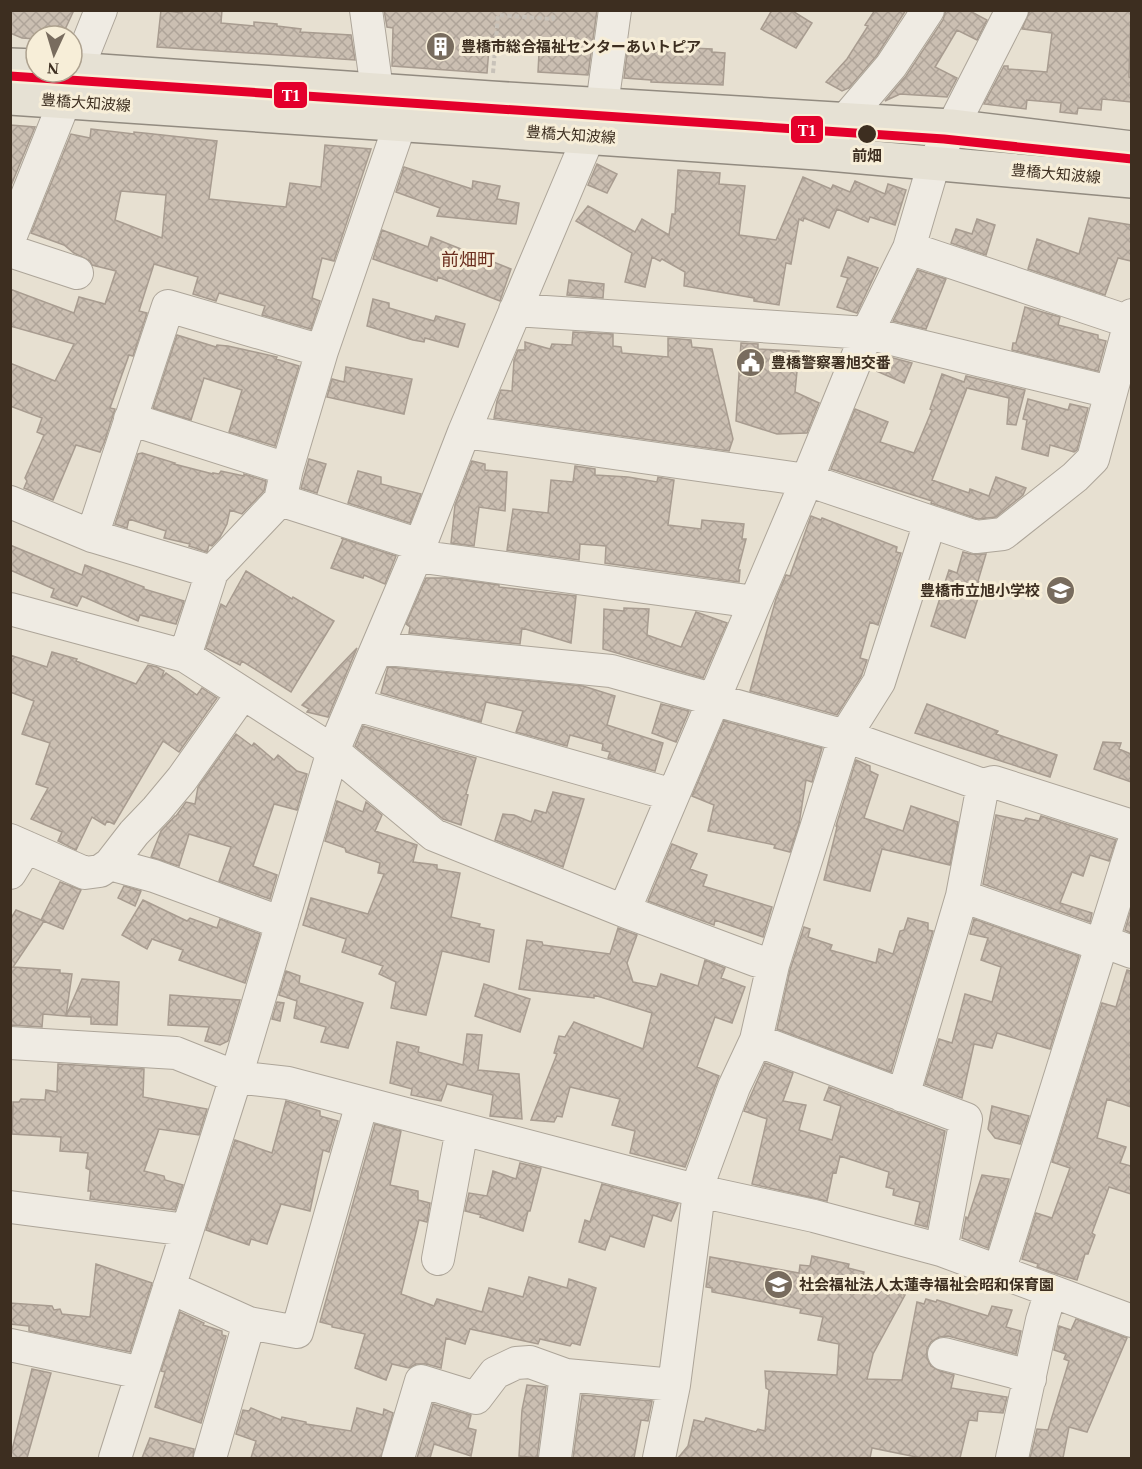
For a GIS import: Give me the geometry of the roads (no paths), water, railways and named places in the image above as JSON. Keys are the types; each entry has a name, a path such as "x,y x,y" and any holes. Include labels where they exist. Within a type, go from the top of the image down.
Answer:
{"main road":[{"path":"84,70 491,98 951,126 1131,148"},
{"name":"豊橋大知波線","path":"10,98 589,136 817,153 1131,181"}],"street":[{"path":"84,49 101,10"},
{"path":"185,656 212,572 280,500 322,351 400,124 376,90 366,10"},
{"path":"116,1458 236,1077 333,751 602,105 615,10"},
{"path":"817,153 891,66 928,10"},
{"path":"624,911 867,333 909,248 934,163 1012,10"},
{"path":"10,238 70,84"},
{"path":"464,432 807,480 976,537 1003,534 1075,477 1093,459 1131,319 909,248"},
{"path":"10,251 77,273"},
{"path":"92,536 168,306 322,351"},
{"path":"515,310 867,333 1110,392"},
{"path":"130,420 287,469"},
{"path":"280,500 418,550 755,602"},
{"path":"10,502 92,536 212,572"},
{"path":"659,1458 674,1385 701,1177 734,1087 756,1040 773,965 845,736 879,682 930,522"},
{"path":"10,609 185,656 333,751 434,835 624,911 773,965"},
{"path":"377,648 611,671 845,736 983,785 994,782 1131,826"},
{"path":"16,853 85,873 100,871 110,864 134,832 182,780 243,693"},
{"path":"353,704 673,795"},
{"path":"903,1096 962,896 983,785"},
{"path":"999,1272 1131,847"},
{"path":"110,864 154,876 282,923"},
{"path":"962,896 1131,952"},
{"path":"756,1040 966,1119 941,1250"},
{"path":"10,1043 176,1053 236,1077 288,1083 699,1191 814,1216 941,1250 1131,1321"},
{"path":"169,1287 249,1323 297,1332 362,1103"},
{"path":"438,1259 462,1129"},
{"path":"10,1207 187,1230"},
{"path":"1012,1458 1042,1320 1051,1291"},
{"path":"210,1458 249,1323"},
{"path":"10,1345 142,1373"},
{"path":"944,1354 1014,1372 1030,1379"},
{"path":"398,1458 422,1381 476,1398 495,1372 516,1363 530,1362 566,1375 674,1385"},
{"path":"555,1458 566,1375"}],"place":[{"name":"豊橋市総合福祉センターあいトピア","path":"440,47"},
{"name":"前畑","path":"867,134"},
{"name":"豊橋警察署旭交番","path":"750,363"},
{"name":"豊橋市立旭小学校","path":"1061,591"},
{"name":"社会福祉法人太蓮寺福祉会昭和保育園","path":"778,1285"}],"district":[{"name":"前畑町","path":"468,260"}]}
